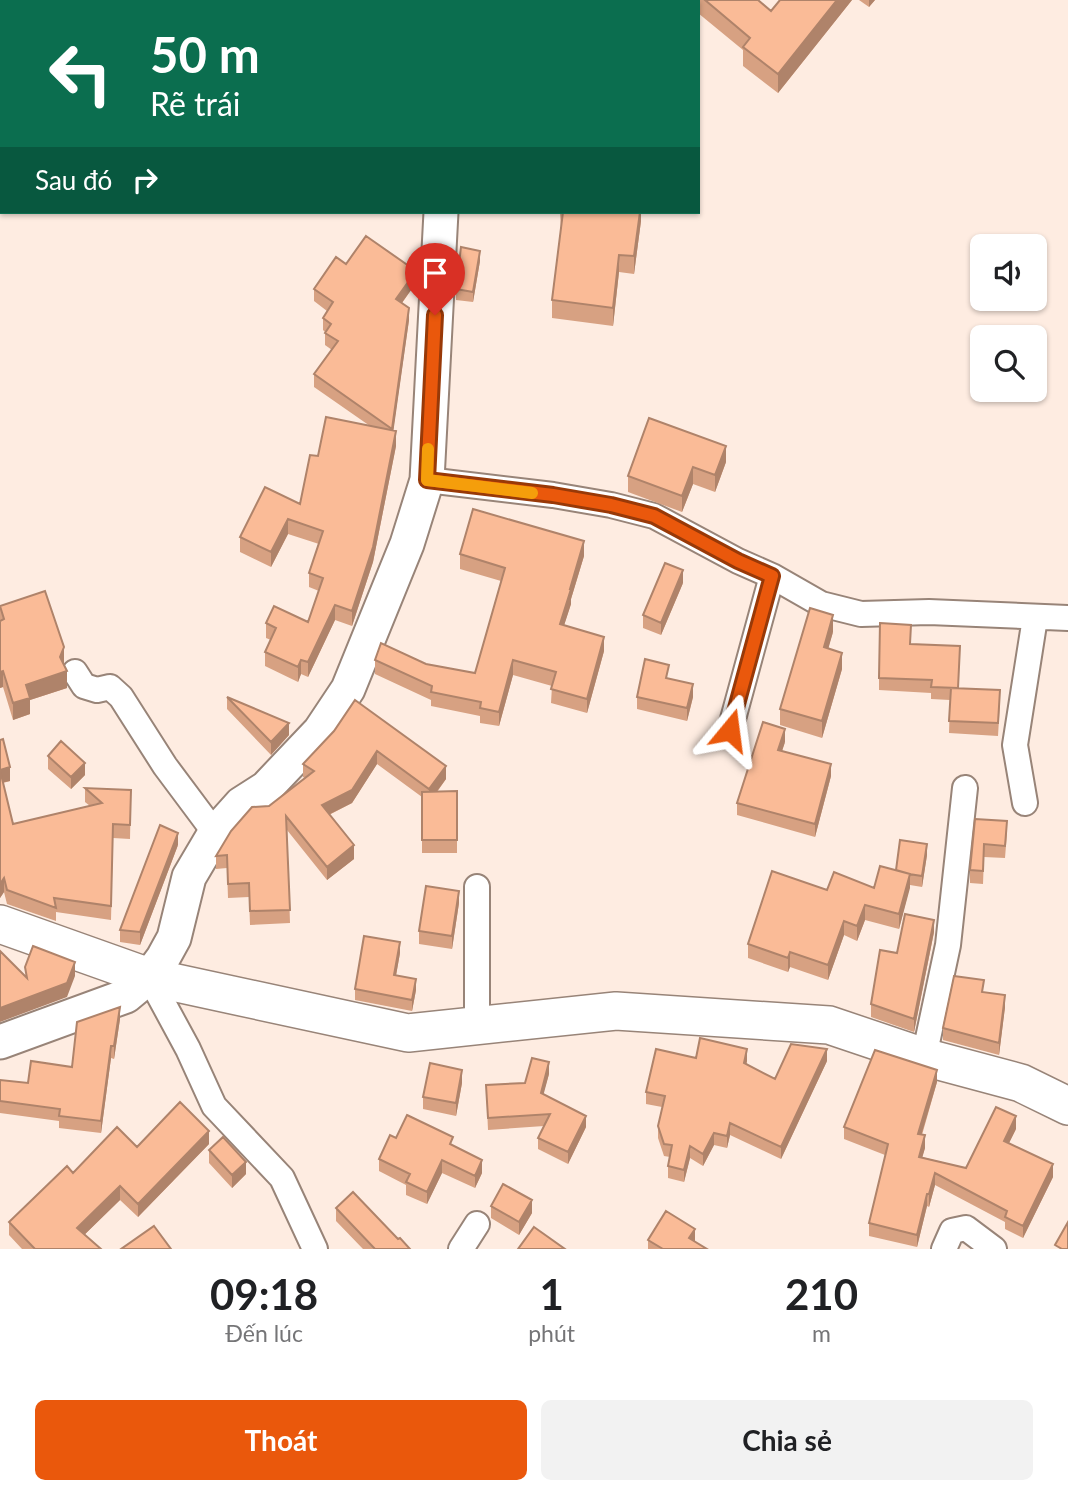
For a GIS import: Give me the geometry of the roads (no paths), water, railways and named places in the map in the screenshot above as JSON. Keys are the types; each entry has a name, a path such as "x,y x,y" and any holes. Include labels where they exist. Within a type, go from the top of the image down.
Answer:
{"main road":[{"path":"0,924 149,976 408,1033 616,1011 829,1025 925,1057 1021,1083 1068,1106"}],"street":[{"path":"0,1042 126,996 149,976 174,939 189,877 215,833 241,804 266,788 320,731 348,689 407,544 427,480 441,214"},
{"path":"427,480 553,495 654,516 821,604 861,614 929,612 1068,618"},
{"path":"730,730 772,576"},
{"path":"1025,803 1015,745 1035,618"},
{"path":"75,672 84,686 97,690 110,687 121,697 165,766 215,833"},
{"path":"925,1057 948,945 965,788"},
{"path":"477,887 477,1026"},
{"path":"149,976 188,1049 214,1106 282,1178 314,1249"},
{"path":"461,1249 477,1224"},
{"path":"944,1249 952,1231 966,1228 994,1249"}]}
